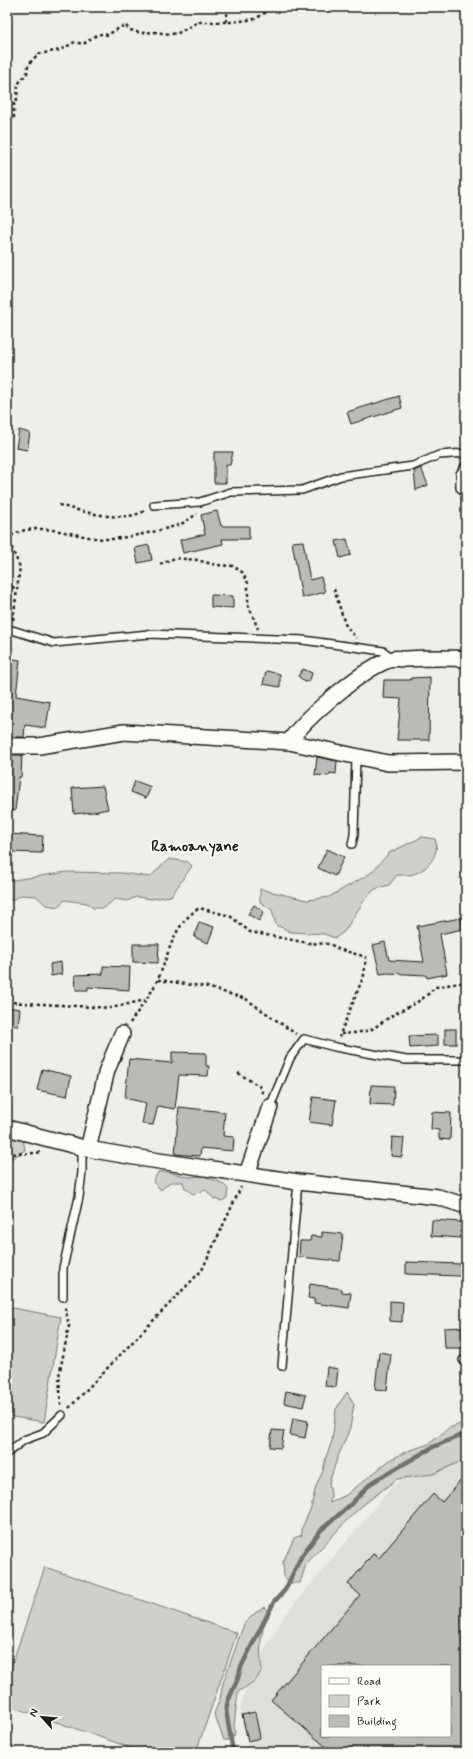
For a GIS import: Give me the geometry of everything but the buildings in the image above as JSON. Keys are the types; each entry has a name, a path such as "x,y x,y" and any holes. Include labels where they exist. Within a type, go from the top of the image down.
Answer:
{"street":[{"path":"290,742 297,731 346,688 371,669 394,658 440,657 466,659"},
{"path":"7,746 39,746 124,732 290,742 388,763 466,762"},
{"path":"85,1148 107,1070 122,1034"},
{"path":"247,1174 270,1107"},
{"path":"7,1128 85,1148 298,1182 438,1197 466,1206"}],"lane":[{"path":"154,504 203,500 231,492 302,490 341,476 413,466 440,455 466,453"},
{"path":"465,469 460,474 460,488 466,494"},
{"path":"12,630 54,643 149,634 303,640 383,651 394,658"},
{"path":"352,844 354,835 356,756"},
{"path":"270,1107 290,1058 304,1039 335,1047 406,1060 466,1060"},
{"path":"63,1297 64,1268 79,1197 85,1148"},
{"path":"282,1366 298,1182"},
{"path":"7,1452 24,1440 42,1433 62,1415"}],"path":[{"path":"226,22 228,7"},
{"path":"7,116 14,117 14,104 17,99 18,84 27,73 28,66 33,59 40,54 60,50 75,42 83,44 97,34 102,33 107,35 125,25 130,30 141,33 154,32 171,34 178,33 198,22 233,22 255,19 272,8 280,7"},
{"path":"7,476 12,478"},
{"path":"12,630 20,567 7,538 24,530 36,528 90,538 110,539 129,536 181,524 198,513 203,500"},
{"path":"59,505 91,514 113,516 140,514 154,504"},
{"path":"160,564 175,558 197,560 216,565 233,566 242,572 248,583 248,604 252,618 258,627 258,639"},
{"path":"7,583 17,590"},
{"path":"334,589 343,621 355,634 361,648"},
{"path":"139,1010 158,980 171,942 188,915 198,908 230,916 250,932 308,943 330,944 338,949 366,957 364,975 335,1047"},
{"path":"158,980 207,987 246,999 304,1039"},
{"path":"341,1034 372,1029 402,1010 420,1002 427,997 435,987 466,982"},
{"path":"7,1002 111,1008 145,1000"},
{"path":"238,1073 259,1086 270,1107"},
{"path":"62,1415 202,1270 247,1174"},
{"path":"62,1415 59,1376 69,1326 63,1297"}],"shaded area":[{"path":"466,1434 466,1752 249,1752 240,1708 251,1673 284,1616 392,1487 457,1435"}],"green space":[{"path":"422,837 435,839 436,845 434,857 427,867 410,875 397,875 389,885 375,889 365,899 344,932 335,938 324,934 291,932 276,925 272,910 260,902 260,889 307,900 329,897 371,873 389,853"},
{"path":"169,859 188,862 192,866 171,896 152,899 136,897 127,901 115,899 104,908 93,908 87,903 64,900 59,907 46,905 36,896 22,895 7,902 7,881 67,872 122,873 150,877"},
{"path":"7,1136 23,1139 25,1150 11,1159 7,1156"},
{"path":"158,1172 168,1172 189,1177 204,1176 222,1183 228,1189 227,1198 222,1201 214,1199 206,1190 193,1194 185,1188 183,1182 170,1182 161,1190 153,1182"},
{"path":"7,1307 61,1317 44,1422 7,1416"},
{"path":"347,1392 354,1404 350,1428 329,1483 331,1494 330,1503 346,1495 390,1460 407,1451 429,1444 449,1428 466,1422 466,1459 433,1474 397,1479 363,1505 347,1520 306,1564 300,1583 291,1583 284,1577 283,1562 294,1538 302,1535 302,1528 311,1508 316,1486 323,1471 332,1441 336,1409"},
{"path":"45,1567 237,1633 196,1752 143,1752 7,1705 7,1679"},
{"path":"264,1607 267,1611 261,1640 260,1655 262,1670 256,1680 238,1692 234,1725 235,1733 232,1740 224,1740 214,1714 220,1699 223,1683 244,1624"}],"waterway":[{"path":"233,1752 226,1710 228,1701 241,1667 256,1637 274,1602 285,1590 302,1555 321,1530 349,1506 371,1483 433,1447 466,1433"}],"district":[{"name":"Ramoanyane","path":"195,846"}]}
